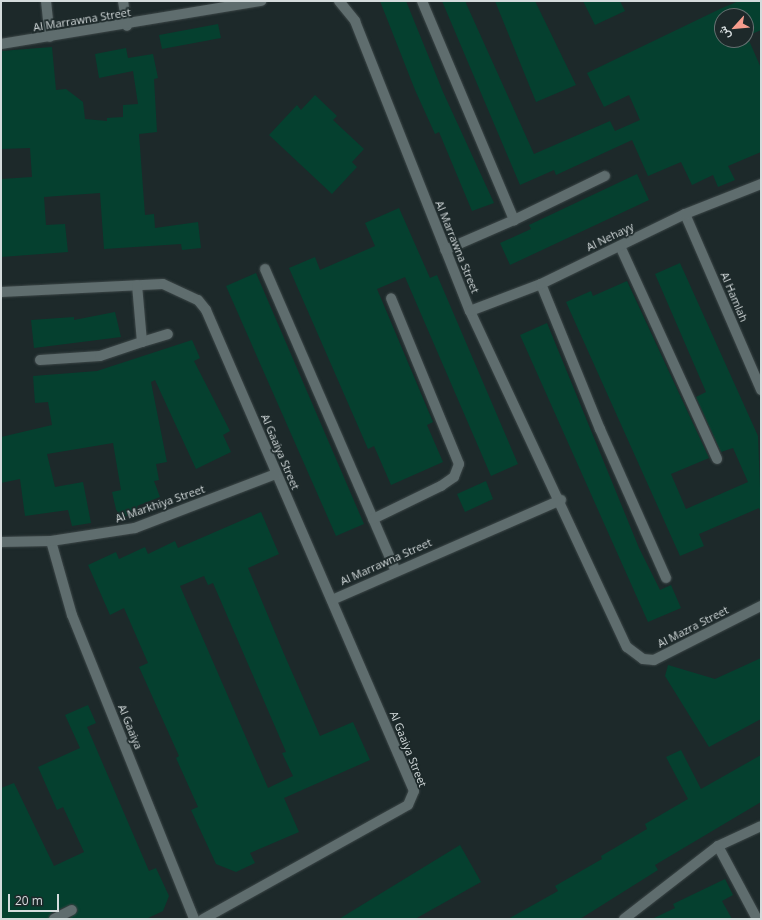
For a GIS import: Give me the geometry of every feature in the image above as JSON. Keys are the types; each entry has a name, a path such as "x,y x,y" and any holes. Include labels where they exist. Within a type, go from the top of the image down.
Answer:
{"street":[{"path":"46,1 50,37"},
{"path":"123,1 126,26"},
{"name":"Al Marrawna Street","path":"1,44 126,26 261,1"},
{"name":"Al Marrawna Street","path":"339,1 355,21 470,311 561,500 627,647 634,654"},
{"path":"422,1 514,220"},
{"path":"445,250 514,220 605,176"},
{"name":"Al Nehayy","path":"470,311 541,284 685,214 761,184"},
{"name":"Al Hamlah","path":"685,214 761,390"},
{"path":"620,246 717,459"},
{"path":"265,269 395,570"},
{"path":"541,284 600,429 666,578"},
{"path":"137,285 142,342"},
{"name":"Al Gaaiya Street","path":"1,292 137,285 171,285 194,297 206,310 414,791 412,799 408,805 203,919"},
{"path":"373,519 441,486 454,477 459,464 391,298"},
{"path":"40,360 100,356 168,334"},
{"name":"Al Markhiya Street","path":"1,542 52,541 135,528 276,474"},
{"name":"Al Marrawna Street","path":"332,600 395,570 561,500"},
{"name":"Al Gaaiya","path":"52,541 72,615 194,919"},
{"name":"Al Mazra Street","path":"634,654 654,660 761,606"},
{"path":"624,919 718,846 761,826"},
{"path":"718,846 757,919"},
{"path":"54,919 72,910"}],"building":[{"path":"380,1 406,1 443,92 494,203 472,211 439,132 435,134 415,90"},
{"path":"442,1 465,1 534,154 610,121 615,131 640,120 629,95 604,107 587,73 714,12 714,48 752,48 761,68 761,152 728,166 735,180 718,187 713,175 692,185 681,162 648,176 632,140 556,175 554,170 520,185"},
{"path":"495,1 535,1 576,85 536,102"},
{"path":"583,1 620,1 625,11 595,25"},
{"path":"739,1 761,1 761,30 754,33 754,8 722,8"},
{"path":"218,24 221,38 162,49 159,35"},
{"path":"52,47 56,90 66,89 83,102 85,119 107,121 107,118 123,117 123,105 138,104 133,71 99,78 95,54 126,48 128,58 153,54 158,78 154,79 157,132 139,134 145,215 154,214 155,228 198,222 201,248 182,250 181,244 104,249 100,193 44,197 46,225 65,224 68,252 1,257 1,179 32,177 30,148 1,149 1,51"},
{"path":"315,95 337,116 333,120 364,149 352,162 357,167 332,194 269,135 297,105 301,110"},
{"path":"637,174 649,200 510,265 500,243 531,229 529,225"},
{"path":"399,208 430,278 437,275 518,464 491,476 405,277 377,289 433,422 427,425 443,462 391,485 374,446 368,449 289,268 315,257 320,270 375,246 365,223"},
{"path":"680,263 758,436 761,513 759,508 699,534 704,546 680,556 566,302 591,291 593,296 627,281 709,458 671,474 686,509 748,482 733,448 721,452 696,397 706,392 655,274"},
{"path":"256,273 364,524 336,536 226,286"},
{"path":"115,312 121,337 34,348 31,320 74,317 74,320"},
{"path":"547,323 639,548 660,590 671,585 681,608 648,622 520,335"},
{"path":"192,340 200,358 194,361 230,431 223,435 231,452 196,469 155,380 151,382 167,462 156,464 159,480 154,481 160,497 137,506 139,513 118,518 112,492 121,490 113,443 47,454 55,487 83,482 91,523 72,526 68,510 25,516 20,479 1,483 1,437 52,425 48,402 35,403 33,376 97,371"},
{"path":"486,481 493,499 465,512 457,494"},
{"path":"261,512 279,554 248,568 320,736 353,722 370,760 284,798 299,832 250,853 255,863 236,872 216,864 191,810 198,807 176,758 179,756 139,667 148,663 124,608 110,615 88,565 116,552 119,559 145,547 148,554 175,541 178,548","holes":["204,576 208,585 213,583 286,752 282,753 293,776 268,788 180,586"]},
{"path":"761,658 761,719 709,747 665,676 668,665 715,679"},
{"path":"88,705 96,723 87,727 149,871 156,868 169,896 163,911 146,919 69,919 78,911 72,904 51,913 48,919 1,919 1,788 14,783 54,866 84,852 63,807 57,810 38,767 80,748 65,715"},
{"path":"681,750 701,789 761,755 761,802 655,865 658,870 580,919 508,919 558,891 555,886 602,859 601,856 647,829 645,824 688,799 666,757"},
{"path":"460,845 481,882 415,919 339,919"},
{"path":"725,879 733,895 722,901 732,919 652,919 675,908 673,904"}]}
